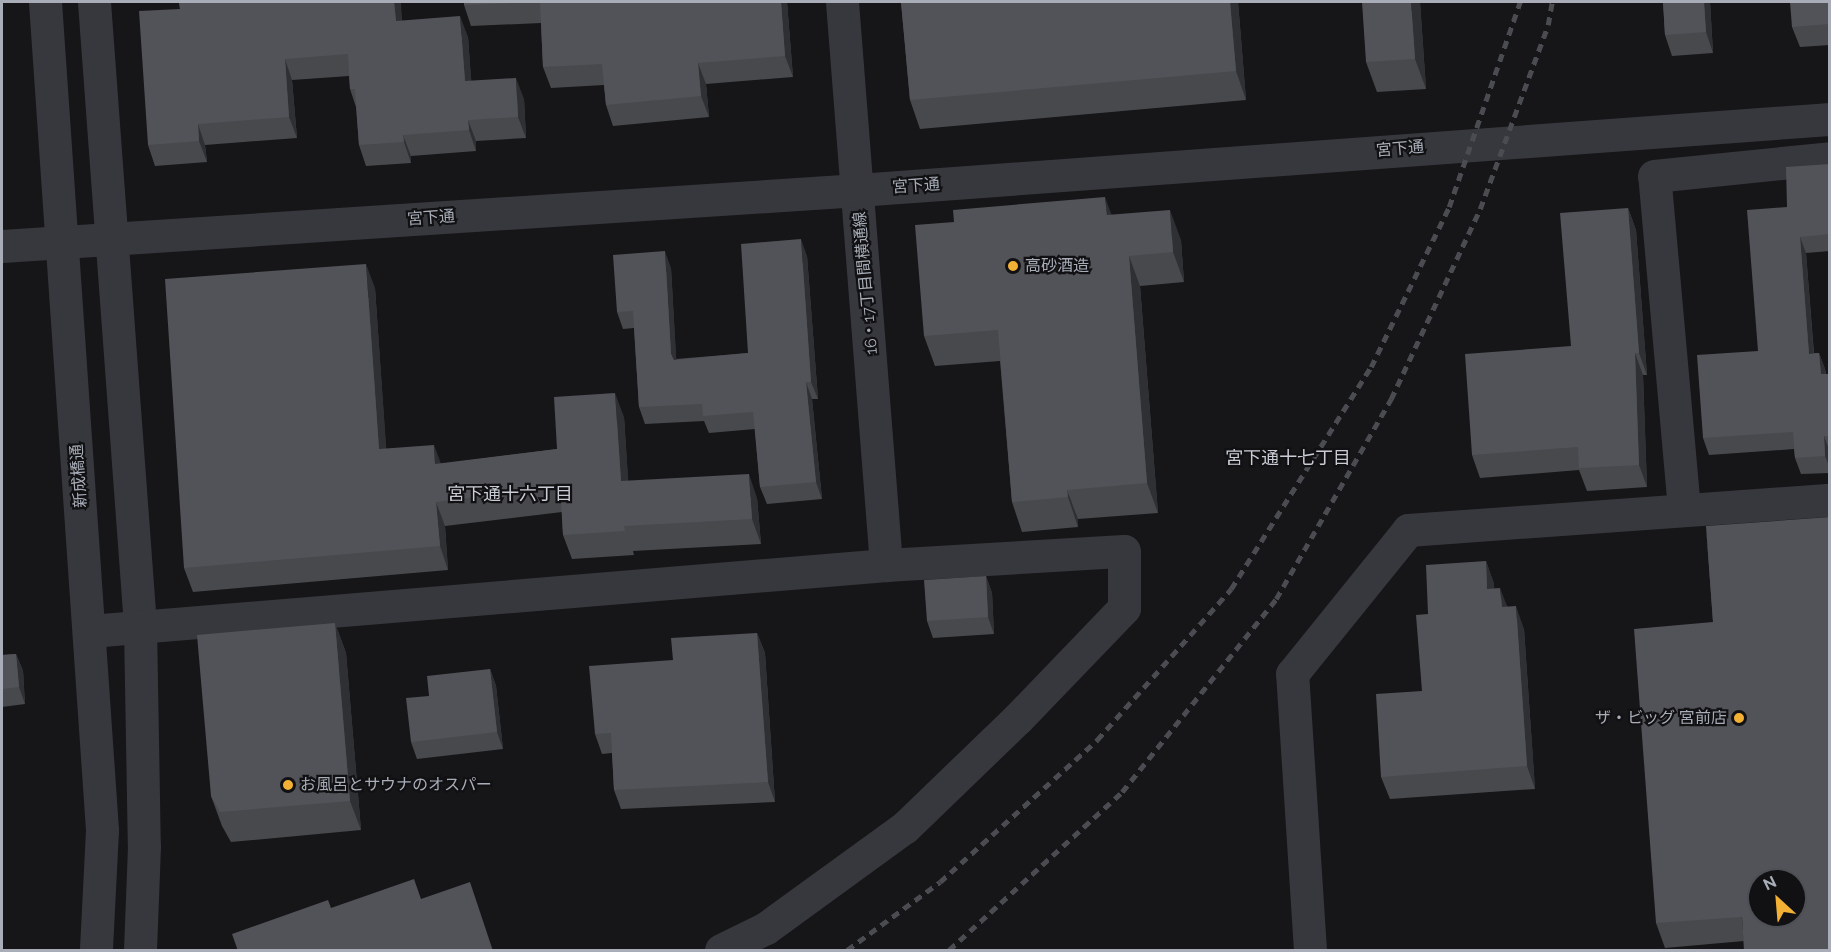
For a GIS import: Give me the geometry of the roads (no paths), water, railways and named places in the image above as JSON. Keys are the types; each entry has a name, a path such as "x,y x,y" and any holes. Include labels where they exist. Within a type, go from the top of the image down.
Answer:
{"street":[{"name":"新成橋通","path":"45,2 102,830 96,951"},
{"path":"94,2 140,626 144,846 140,951"},
{"name":"16・17丁目間横通線","path":"842,2 886,565"},
{"name":"宮下通","path":"2,246 858,190 1830,119"},
{"path":"1684,509 1654,176 1830,158"},
{"path":"1310,951 1292,674 1408,530 1830,500"},
{"path":"90,631 886,565 1124,551 1125,608 906,827 766,928 721,951"}],"railway":[{"path":"847,950 940,882 1097,740 1231,589 1371,367 1449,207 1520,2"},
{"path":"949,950 1122,792 1276,599 1391,399 1480,209 1548,25 1552,2"}],"place":[{"name":"高砂酒造","path":"1013,266"},
{"name":"ザ・ビッグ 宮前店","path":"1739,718"},
{"name":"お風呂とサウナのオスパー","path":"288,785"}],"district":[{"name":"宮下通十七丁目","path":"1288,458"},
{"name":"宮下通十六丁目","path":"510,494"}]}
